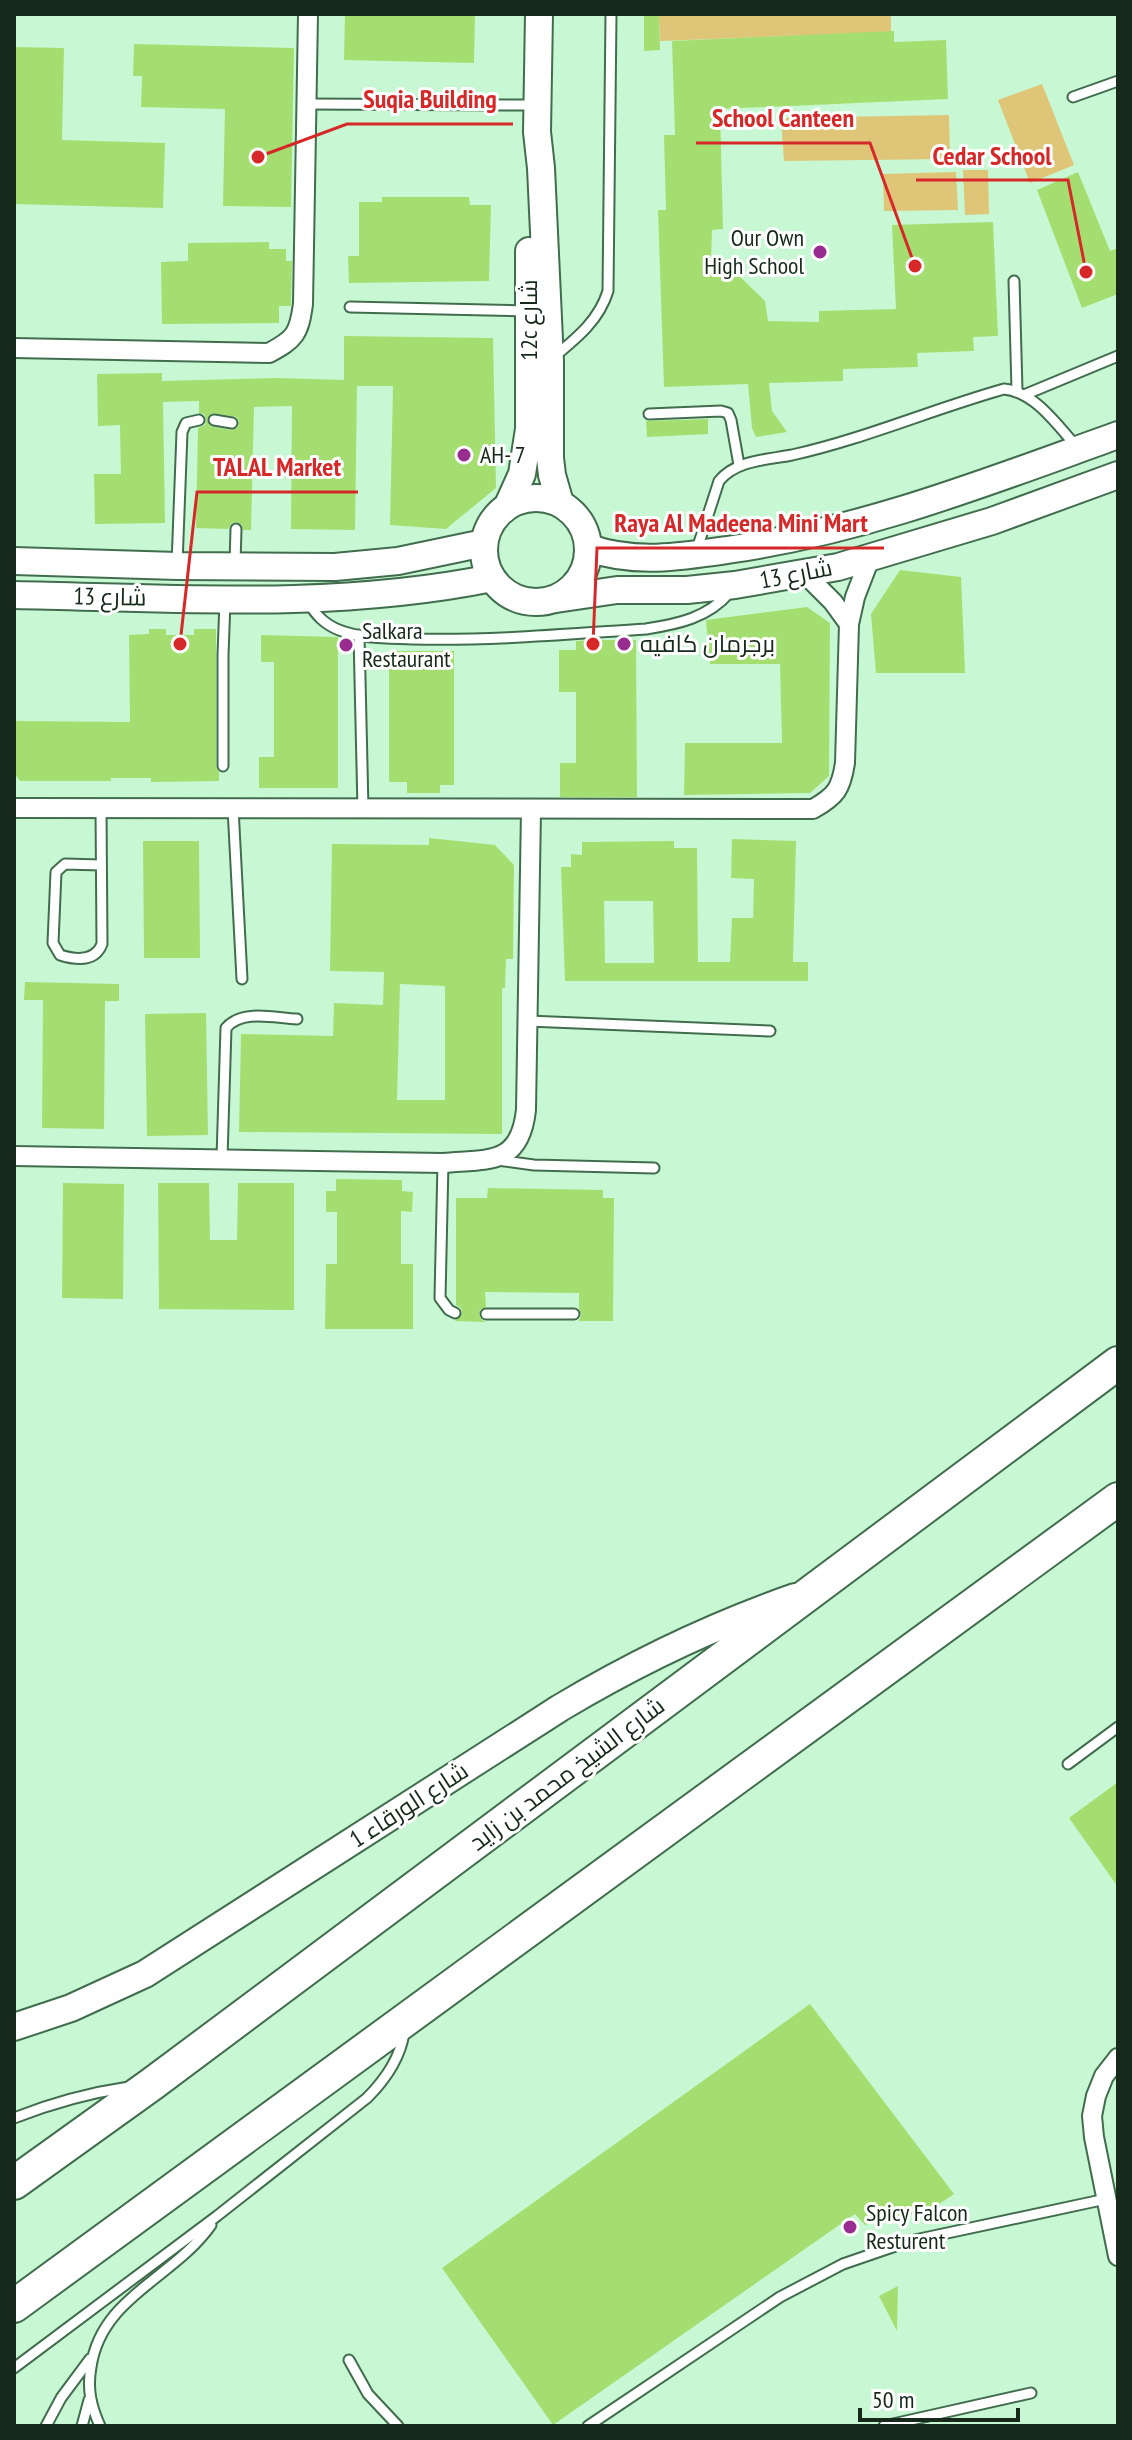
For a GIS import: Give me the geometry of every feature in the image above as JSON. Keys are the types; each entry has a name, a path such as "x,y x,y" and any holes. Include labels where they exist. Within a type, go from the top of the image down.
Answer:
{"highway":[{"name":"شارع الشيخ محمد بن زايد","path":"14,2183 152,2084 1118,1363"},
{"path":"14,2306 1118,1499"}],"street":[{"path":"14,348 269,353 288,343 300,326 303,304 308,14"},
{"name":"12c شارع","path":"508,505 522,474 528,444 530,177 537,132 539,14"},
{"name":"12c شارع","path":"537,132 550,361 550,458 560,503"},
{"name":"شارع 13","path":"589,548 641,559 758,546 881,518 947,498 1118,435"},
{"name":"شارع 13","path":"556,599 617,590 687,590 805,574 992,521 1118,475"},
{"path":"533,498 560,503 577,517 587,537 588,559 581,579 556,599 544,602 520,600 500,588 487,567 484,543 492,522 508,505 533,498"},
{"name":"شارع 13","path":"14,561 177,566 367,565 484,543"},
{"path":"14,808 813,809 830,799 842,783 849,624 855,597 870,558"},
{"path":"805,574 833,602 849,624"},
{"name":"شارع 13","path":"14,595 307,599 391,594 492,578"},
{"path":"14,1156 443,1163 493,1159 512,1149 524,1131 531,810"},
{"name":"شارع الورقاء 1","path":"14,2027 71,2008 145,1974 607,1680 706,1631 809,1592"},
{"path":"1118,2058 1104,2076 1092,2116 1118,2256"}],"lane":[{"path":"550,361 594,320 608,291 611,14"},
{"path":"1073,97 1118,81"},
{"path":"306,104 538,105"},
{"path":"1014,281 1021,393"},
{"path":"350,307 528,311"},
{"path":"1021,393 1118,356"},
{"path":"695,555 719,481 739,465 838,442 1004,389 1021,393 1049,416 1079,449"},
{"path":"649,414 728,413 739,465"},
{"path":"177,566 182,432 186,423 199,420"},
{"path":"214,420 232,423"},
{"path":"235,566 236,529"},
{"path":"307,599 317,617 340,630 359,635 459,639 646,629 680,623 705,613 726,597 735,585"},
{"path":"223,766 225,599"},
{"path":"359,635 363,809"},
{"path":"101,808 101,865 101,948 91,957 69,958 60,955 53,943 56,872 65,864 101,865"},
{"path":"233,808 242,979"},
{"path":"222,1158 226,1028 232,1020 241,1017 297,1019"},
{"path":"528,1021 770,1031"},
{"path":"493,1159 534,1165 654,1168"},
{"path":"443,1163 440,1298 443,1305 455,1313"},
{"path":"486,1314 574,1314"},
{"path":"1068,1764 1118,1727"},
{"path":"14,2368 217,2216 367,2098 395,2063 405,2020"},
{"path":"14,2118 46,2105 92,2093 152,2084"},
{"path":"588,2426 780,2297 843,2264 948,2232 1106,2199"},
{"path":"82,2426 89,2400 92,2356 98,2336 110,2318 190,2248 217,2216"},
{"path":"46,2426 61,2398 92,2356"},
{"path":"349,2360 368,2394 398,2426"},
{"path":"884,2426 1031,2393"},
{"path":"89,2400 100,2426"}],"shaded area":[{"path":"659,14 891,14 891,32 660,41"},
{"path":"1042,84 1074,165 1030,183 998,100"},
{"path":"949,115 950,159 784,161 781,118"},
{"path":"963,170 988,170 989,214 965,215"},
{"path":"956,172 958,210 884,211 883,174"}],"building":[{"path":"345,14 475,14 474,63 344,60"},
{"path":"644,14 659,14 660,50 644,51"},
{"path":"894,31 894,42 946,40 948,99 720,109 723,229 712,230 711,262 729,266 765,301 768,321 819,322 819,311 896,309 892,225 993,222 998,336 973,337 974,351 917,353 918,367 843,369 843,381 769,383 772,411 787,432 756,437 752,428 748,384 664,387 658,210 666,210 664,135 675,135 672,41"},
{"path":"134,44 294,48 291,207 223,206 225,109 141,107 142,76 133,76"},
{"path":"14,47 64,48 62,140 165,143 163,208 14,204"},
{"path":"1078,172 1110,251 1118,248 1118,294 1082,308 1037,190"},
{"path":"382,197 469,197 470,205 491,205 489,281 349,283 348,256 359,256 359,202 382,202"},
{"path":"269,242 269,249 286,249 286,261 292,261 291,306 279,306 279,323 162,324 161,262 188,261 188,243"},
{"path":"344,336 493,338 496,488 446,529 390,525 393,386 357,386 355,530 291,529 292,406 254,407 251,530 243,530 237,522 228,529 196,528 198,428 205,425 206,419 204,414 199,413 199,401 163,402 165,523 95,524 94,474 121,474 120,425 98,426 97,374 162,373 162,381 344,380","holes":["212,413 236,417 238,427 231,430 210,426 207,420"]},
{"path":"708,419 708,434 647,437 646,421"},
{"path":"900,570 961,577 965,673 876,673 871,614"},
{"path":"807,607 830,623 829,776 810,793 684,795 685,743 782,743 780,664 710,664 706,620"},
{"path":"149,629 166,629 166,635 194,635 194,629 216,629 216,766 219,781 151,782 151,778 111,778 111,781 20,781 14,773 14,721 130,722 129,635 149,634"},
{"path":"261,635 338,637 338,788 259,788 259,757 274,757 274,662 261,662"},
{"path":"636,640 637,797 560,797 560,763 576,763 576,692 559,692 559,650 576,650 576,641"},
{"path":"389,651 454,651 454,785 440,785 440,793 407,793 407,782 389,782"},
{"path":"429,838 495,845 514,865 513,959 506,959 505,988 502,988 502,1134 239,1132 241,1034 333,1036 334,1003 383,1005 384,972 330,971 332,844 429,845","holes":["400,984 445,986 445,1100 397,1100"]},
{"path":"732,839 796,841 793,962 808,962 808,981 565,981 561,867 571,867 571,854 582,855 582,842 674,841 674,848 697,848 698,962 730,962 732,918 753,918 754,879 731,878","holes":["604,901 653,901 654,963 605,963"]},
{"path":"143,841 199,841 200,958 144,958"},
{"path":"25,982 119,984 119,1001 105,1001 104,1129 42,1128 43,1000 24,1000"},
{"path":"206,1013 208,1135 147,1136 145,1014"},
{"path":"336,1179 402,1180 402,1191 413,1192 412,1212 401,1211 401,1264 413,1264 413,1329 325,1329 326,1264 337,1264 337,1212 326,1212 326,1191 336,1191"},
{"path":"63,1183 124,1184 123,1299 62,1298"},
{"path":"158,1183 209,1183 210,1240 237,1240 238,1183 294,1183 294,1310 159,1309"},
{"path":"488,1188 603,1190 603,1198 614,1198 613,1321 579,1321 579,1293 485,1292 486,1307 480,1310 479,1315 486,1322 455,1321 462,1313 456,1305 456,1198 487,1198"},
{"path":"1118,1782 1118,1887 1069,1818"},
{"path":"810,2004 954,2194 932,2209 865,2225 855,2214 553,2425 442,2268"},
{"path":"898,2286 897,2331 879,2296"}],"place":[{"name":"Suqia Building","path":"258,157"},
{"name":"Our Own High School","path":"820,252"},
{"name":"School Canteen","path":"915,266"},
{"name":"Cedar School","path":"1086,272"},
{"name":"AH- 7","path":"464,455"},
{"name":"TALAL Market","path":"180,644"},
{"name":"Raya Al Madeena Mini Mart","path":"593,644"},
{"name":"برجرمان كافيه","path":"624,644"},
{"name":"Salkara Restaurant","path":"346,645"},
{"name":"Spicy Falcon Resturent","path":"850,2227"}]}
